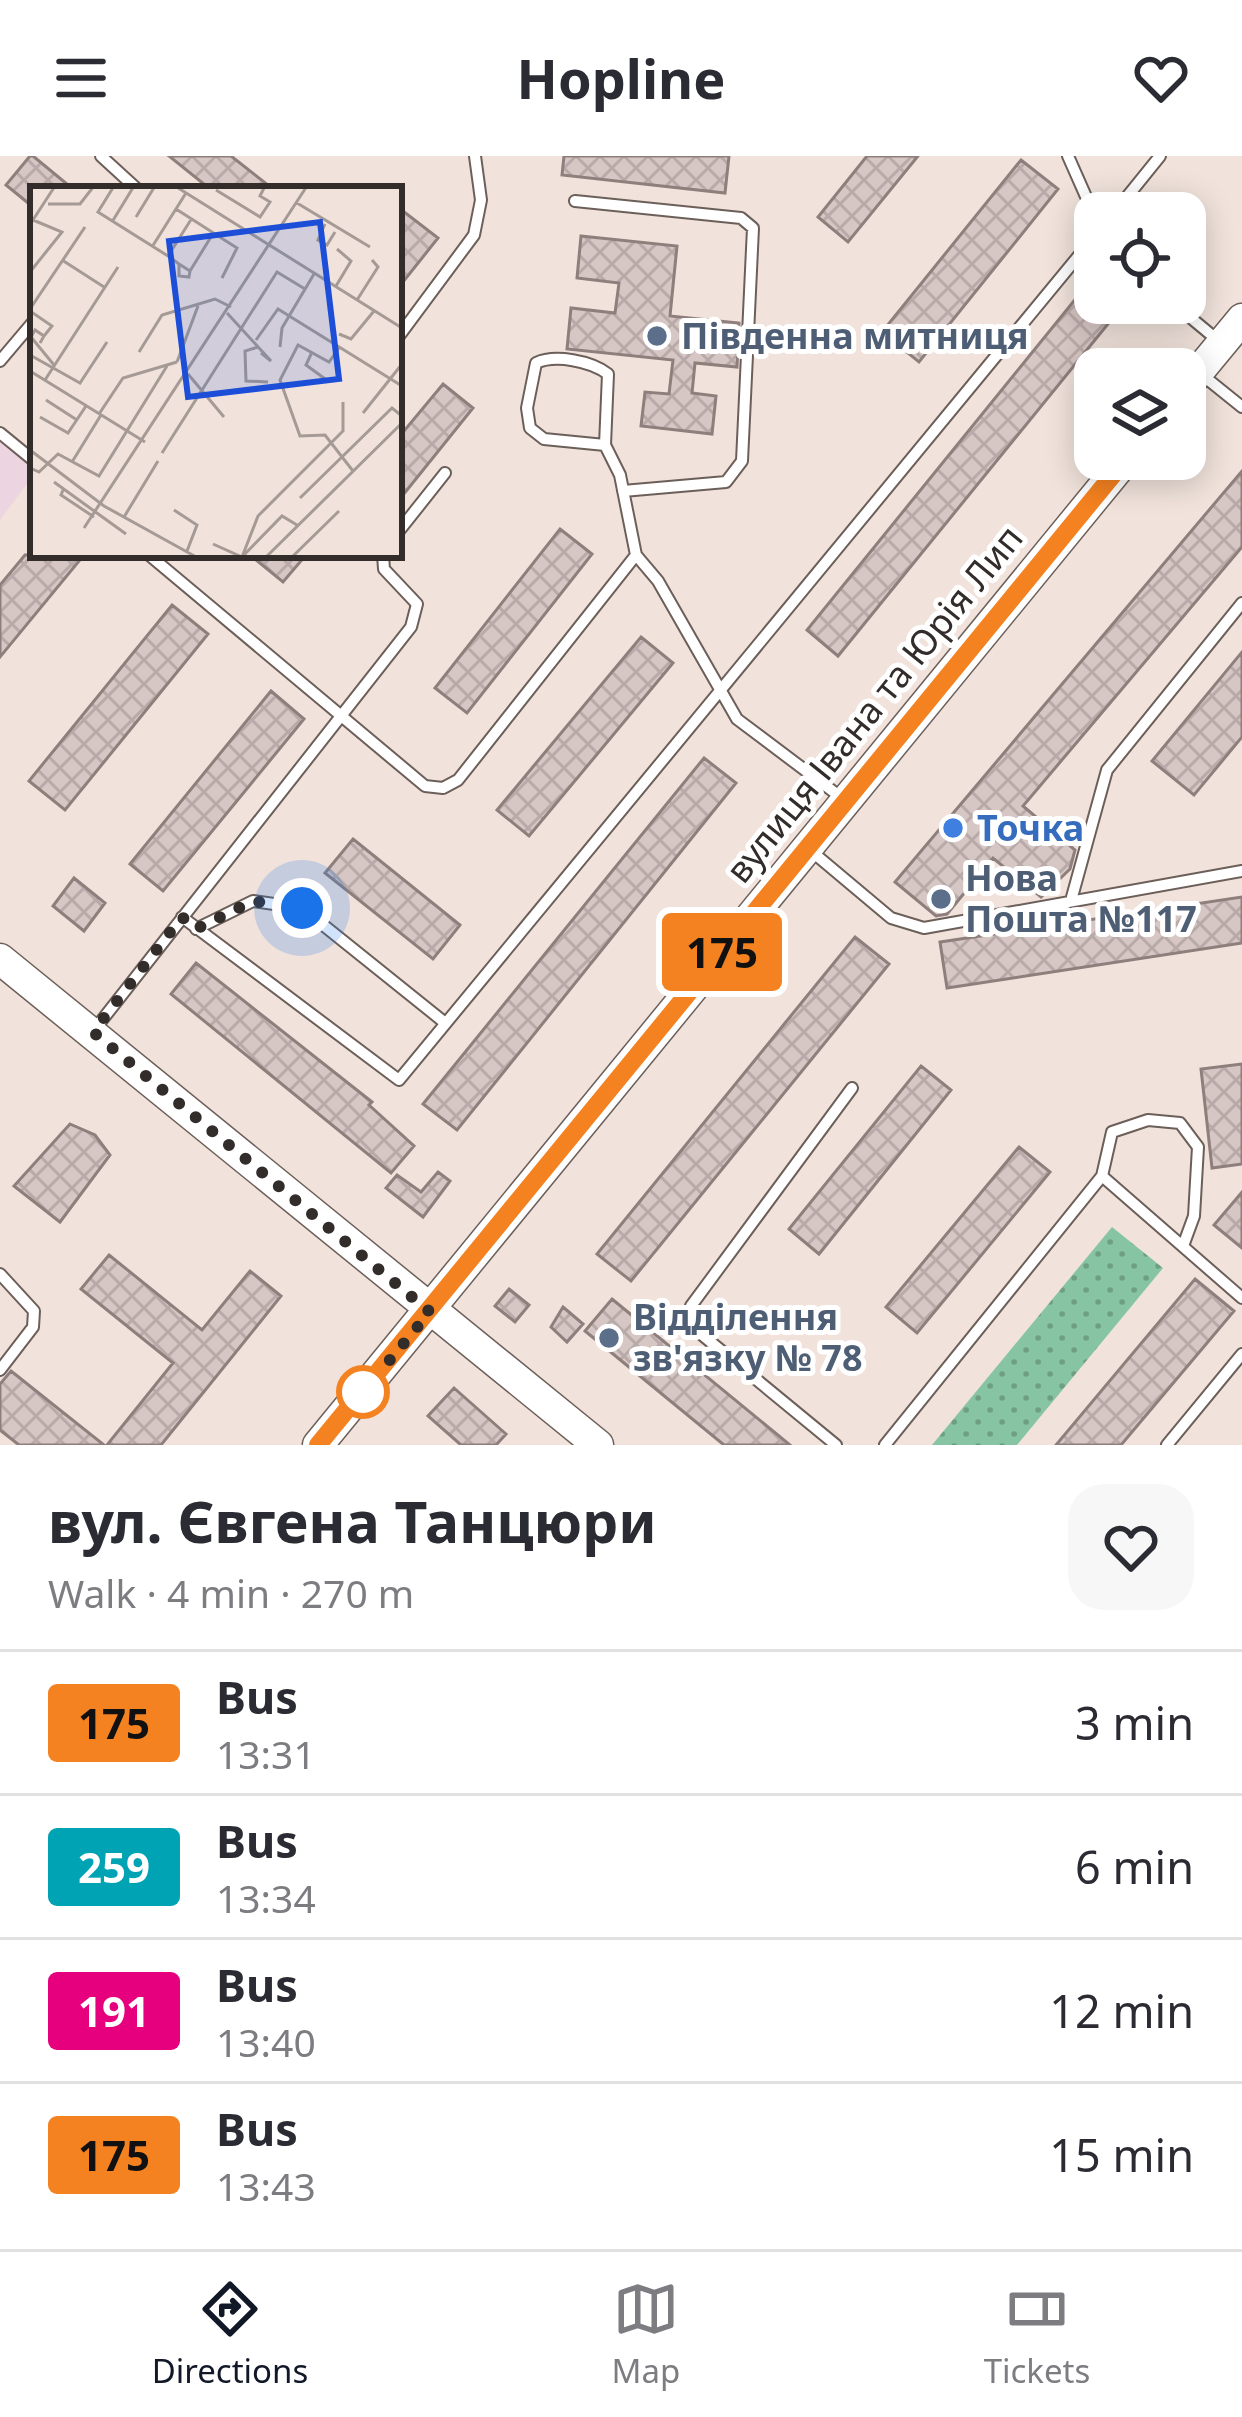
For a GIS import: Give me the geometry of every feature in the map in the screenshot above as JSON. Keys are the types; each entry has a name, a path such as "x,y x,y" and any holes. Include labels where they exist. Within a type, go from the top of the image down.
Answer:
{"street":[{"path":"1206,363 1242,319"},
{"name":"вулиця Івана та Юрія Лип","path":"318,1445 1109,480"},
{"path":"0,959 598,1445"}],"lane":[{"path":"100,156 134,186"},
{"path":"402,332 473,235 481,200 475,156"},
{"path":"1068,156 1084,192"},
{"path":"1131,192 1160,156"},
{"path":"575,201 741,218 753,228 742,461 737,472 726,482 623,491"},
{"path":"182,917 399,1080 1074,262"},
{"path":"1199,324 1222,343"},
{"path":"0,361 30,326"},
{"path":"604,445 544,439 530,428 527,408 536,364 546,358 596,365 608,374 604,445 623,491 636,555 658,581 737,719 844,800"},
{"path":"1206,387 1242,406"},
{"path":"0,433 30,458"},
{"path":"402,527 446,473"},
{"path":"153,558 344,713 425,786 443,788 458,780 636,555"},
{"path":"93,1032 412,627 417,604 384,569 383,558"},
{"path":"1072,897 1108,770 1242,603"},
{"path":"806,847 891,918 912,928 1242,871"},
{"path":"196,929 253,901 302,908 444,1022"},
{"path":"836,1445 700,1334 692,1306 852,1088"},
{"path":"884,1445 1102,1176 1112,1132 1148,1120 1180,1124 1198,1147 1194,1216 1183,1246"},
{"path":"1102,1176 1242,1298"},
{"path":"0,1274 34,1311 33,1327 0,1370"},
{"path":"1167,1445 1242,1354"}],"shaded area":[{"path":"0,429 30,452 30,480 0,520"}],"green space":[{"path":"1112,1227 1163,1268 1017,1445 932,1445"}],"building":[{"path":"33,156 69,186 30,186 30,205 6,185"},
{"path":"169,156 231,156 269,186 206,186"},
{"path":"564,156 729,156 725,193 562,175"},
{"path":"867,156 918,156 848,242 818,217"},
{"path":"1021,160 1058,189 919,362 882,332"},
{"path":"402,210 438,238 402,283"},
{"name":"Південна митниця","path":"581,236 677,246 670,316 739,323 737,367 695,363 692,393 716,396 712,434 641,426 645,392 669,394 673,360 567,349 571,308 615,313 619,283 577,278"},
{"path":"1074,301 1074,324 1108,324 1088,348 1074,348 1074,366 838,656 807,630"},
{"path":"443,384 473,408 402,496 402,433"},
{"path":"1242,471 1242,547 1023,806 1075,850 1070,869 1041,897 993,858 947,914 936,916 895,882"},
{"path":"560,529 592,554 467,713 435,688"},
{"path":"25,555 82,558 0,657 0,585"},
{"path":"254,558 303,558 283,582"},
{"path":"172,605 208,634 65,810 29,781"},
{"path":"641,637 673,663 529,836 497,810"},
{"path":"1242,652 1242,737 1194,795 1152,761"},
{"path":"271,691 304,719 163,891 130,864"},
{"path":"704,758 736,783 457,1130 423,1104"},
{"path":"353,839 460,925 433,959 325,873"},
{"path":"74,878 105,903 84,931 53,906"},
{"path":"1242,897 1242,943 947,988 940,942"},
{"path":"855,937 889,964 631,1281 597,1254"},
{"path":"196,963 372,1102 369,1105 414,1146 391,1173 171,994"},
{"path":"1242,1064 1242,1164 1212,1168 1201,1069"},
{"path":"921,1066 951,1090 819,1254 789,1229"},
{"path":"70,1124 95,1135 110,1155 60,1222 14,1186"},
{"path":"1019,1147 1050,1172 917,1333 886,1307"},
{"path":"438,1172 450,1181 423,1217 386,1188 397,1175 421,1192"},
{"path":"1242,1192 1242,1248 1214,1225"},
{"path":"109,1255 202,1330 250,1271 281,1296 161,1445 107,1445 173,1363 81,1289"},
{"path":"1195,1279 1234,1311 1121,1445 1056,1445"},
{"path":"509,1289 529,1305 515,1322 495,1306"},
{"path":"612,1299 790,1445 724,1445 585,1331"},
{"path":"563,1307 583,1324 567,1342 551,1327"},
{"path":"11,1371 104,1445 19,1445 0,1430 0,1384"},
{"path":"454,1388 506,1434 496,1445 461,1445 428,1416"}],"bus line":[{"name":"175","path":"318,1445 1109,480"}],"place":[{"name":"Південна митниця","path":"657,336"},
{"name":"Точка","path":"953,828"},
{"name":"Нова Пошта №117","path":"941,899"},
{"name":"Відділення зв'язку № 78","path":"609,1338"}],"route":[{"path":"302,908 253,901 196,929 182,917 93,1032 430,1312 363,1392"}]}
